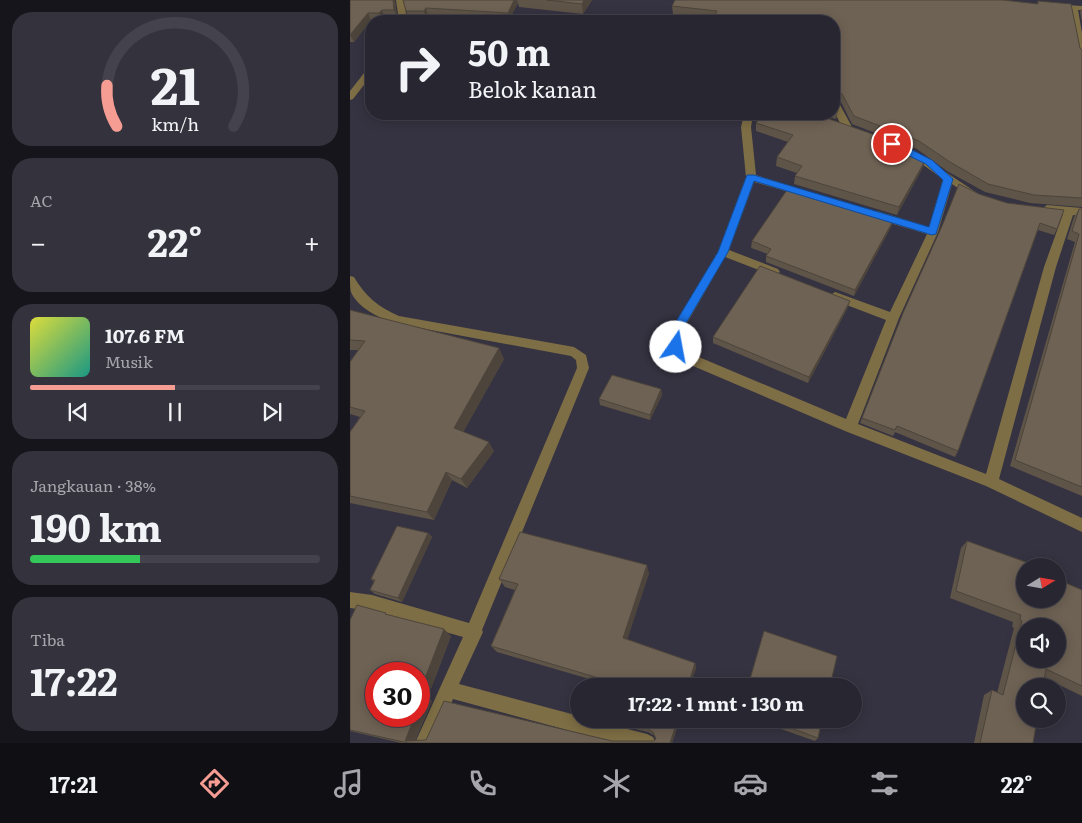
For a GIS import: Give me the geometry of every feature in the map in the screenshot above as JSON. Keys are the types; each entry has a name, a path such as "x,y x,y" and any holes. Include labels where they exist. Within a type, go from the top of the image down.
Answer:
{"street":[{"path":"400,0 402,15"},
{"path":"1045,5 1078,8 1082,56"},
{"path":"350,97 365,78"},
{"path":"829,122 851,129 840,112"},
{"path":"747,120 750,177 723,252 677,330 676,347 683,356 850,427 991,482 1082,525"},
{"path":"900,147 929,162 948,179 984,198"},
{"path":"750,177 818,197"},
{"path":"850,427 893,318 932,232 948,179"},
{"path":"1032,208 1082,212"},
{"path":"866,212 932,232"},
{"path":"991,482 1050,267 1069,212"},
{"path":"723,252 786,277"},
{"path":"350,280 358,295 377,312 397,320 574,352 580,355 583,360 583,368 531,491 475,632 424,743"},
{"path":"822,290 893,318"},
{"path":"350,600 372,603 475,632"},
{"path":"449,690 647,743"}],"building":[{"path":"350,0 393,0 394,10 368,13 350,35"},
{"path":"403,0 514,0 508,13 426,8 424,11 406,11"},
{"path":"547,0 584,0 582,4"},
{"path":"675,0 1003,0 1038,4 1038,1 1071,4 1082,50 1082,198 1034,195 988,184 919,141 854,116 840,93 840,15 715,15 717,11 672,6"},
{"path":"758,120 832,120 904,145 926,159 899,207 795,176 802,166 777,157 793,135 756,123"},
{"path":"959,184 979,194 1007,203 1064,210 1057,229 1040,223 958,451 897,426 895,430 862,418 903,313"},
{"path":"789,187 894,219 855,290 766,256 771,249 752,241"},
{"path":"1079,209 1082,209 1082,487 1015,460 1079,234 1072,231"},
{"path":"760,266 850,301 809,377 713,337"},
{"path":"350,310 499,348 454,428 489,442 461,479 446,472 427,512 350,496 350,432 365,411 350,407 350,362 365,341 350,340"},
{"path":"612,375 661,389 650,415 599,399"},
{"path":"397,526 428,533 398,598 370,590 375,580 371,579"},
{"path":"520,532 647,565 623,638 695,663 690,678 599,678 491,646 518,584 499,579"},
{"path":"967,541 1016,559 1016,608 1066,608 1066,583 1082,590 1082,686 1046,669 1044,678 1016,678 1016,728 1036,728 1033,743 980,743 992,690 1003,695 1016,644 1016,668 1066,668 1066,618 1020,618 1021,615 956,591"},
{"path":"357,605 444,629 430,665 430,662 365,662 365,727 411,727 405,741 426,740 444,701 612,741 654,741 656,739 653,732 646,728 675,728 670,743 408,743 350,730 350,620"},
{"path":"764,631 837,656 832,678 750,678"},
{"path":"791,728 820,728 818,738"}],"route":[{"path":"676,347 675,338 677,330 723,252 750,177 932,232 948,179 929,162 892,144"}]}
